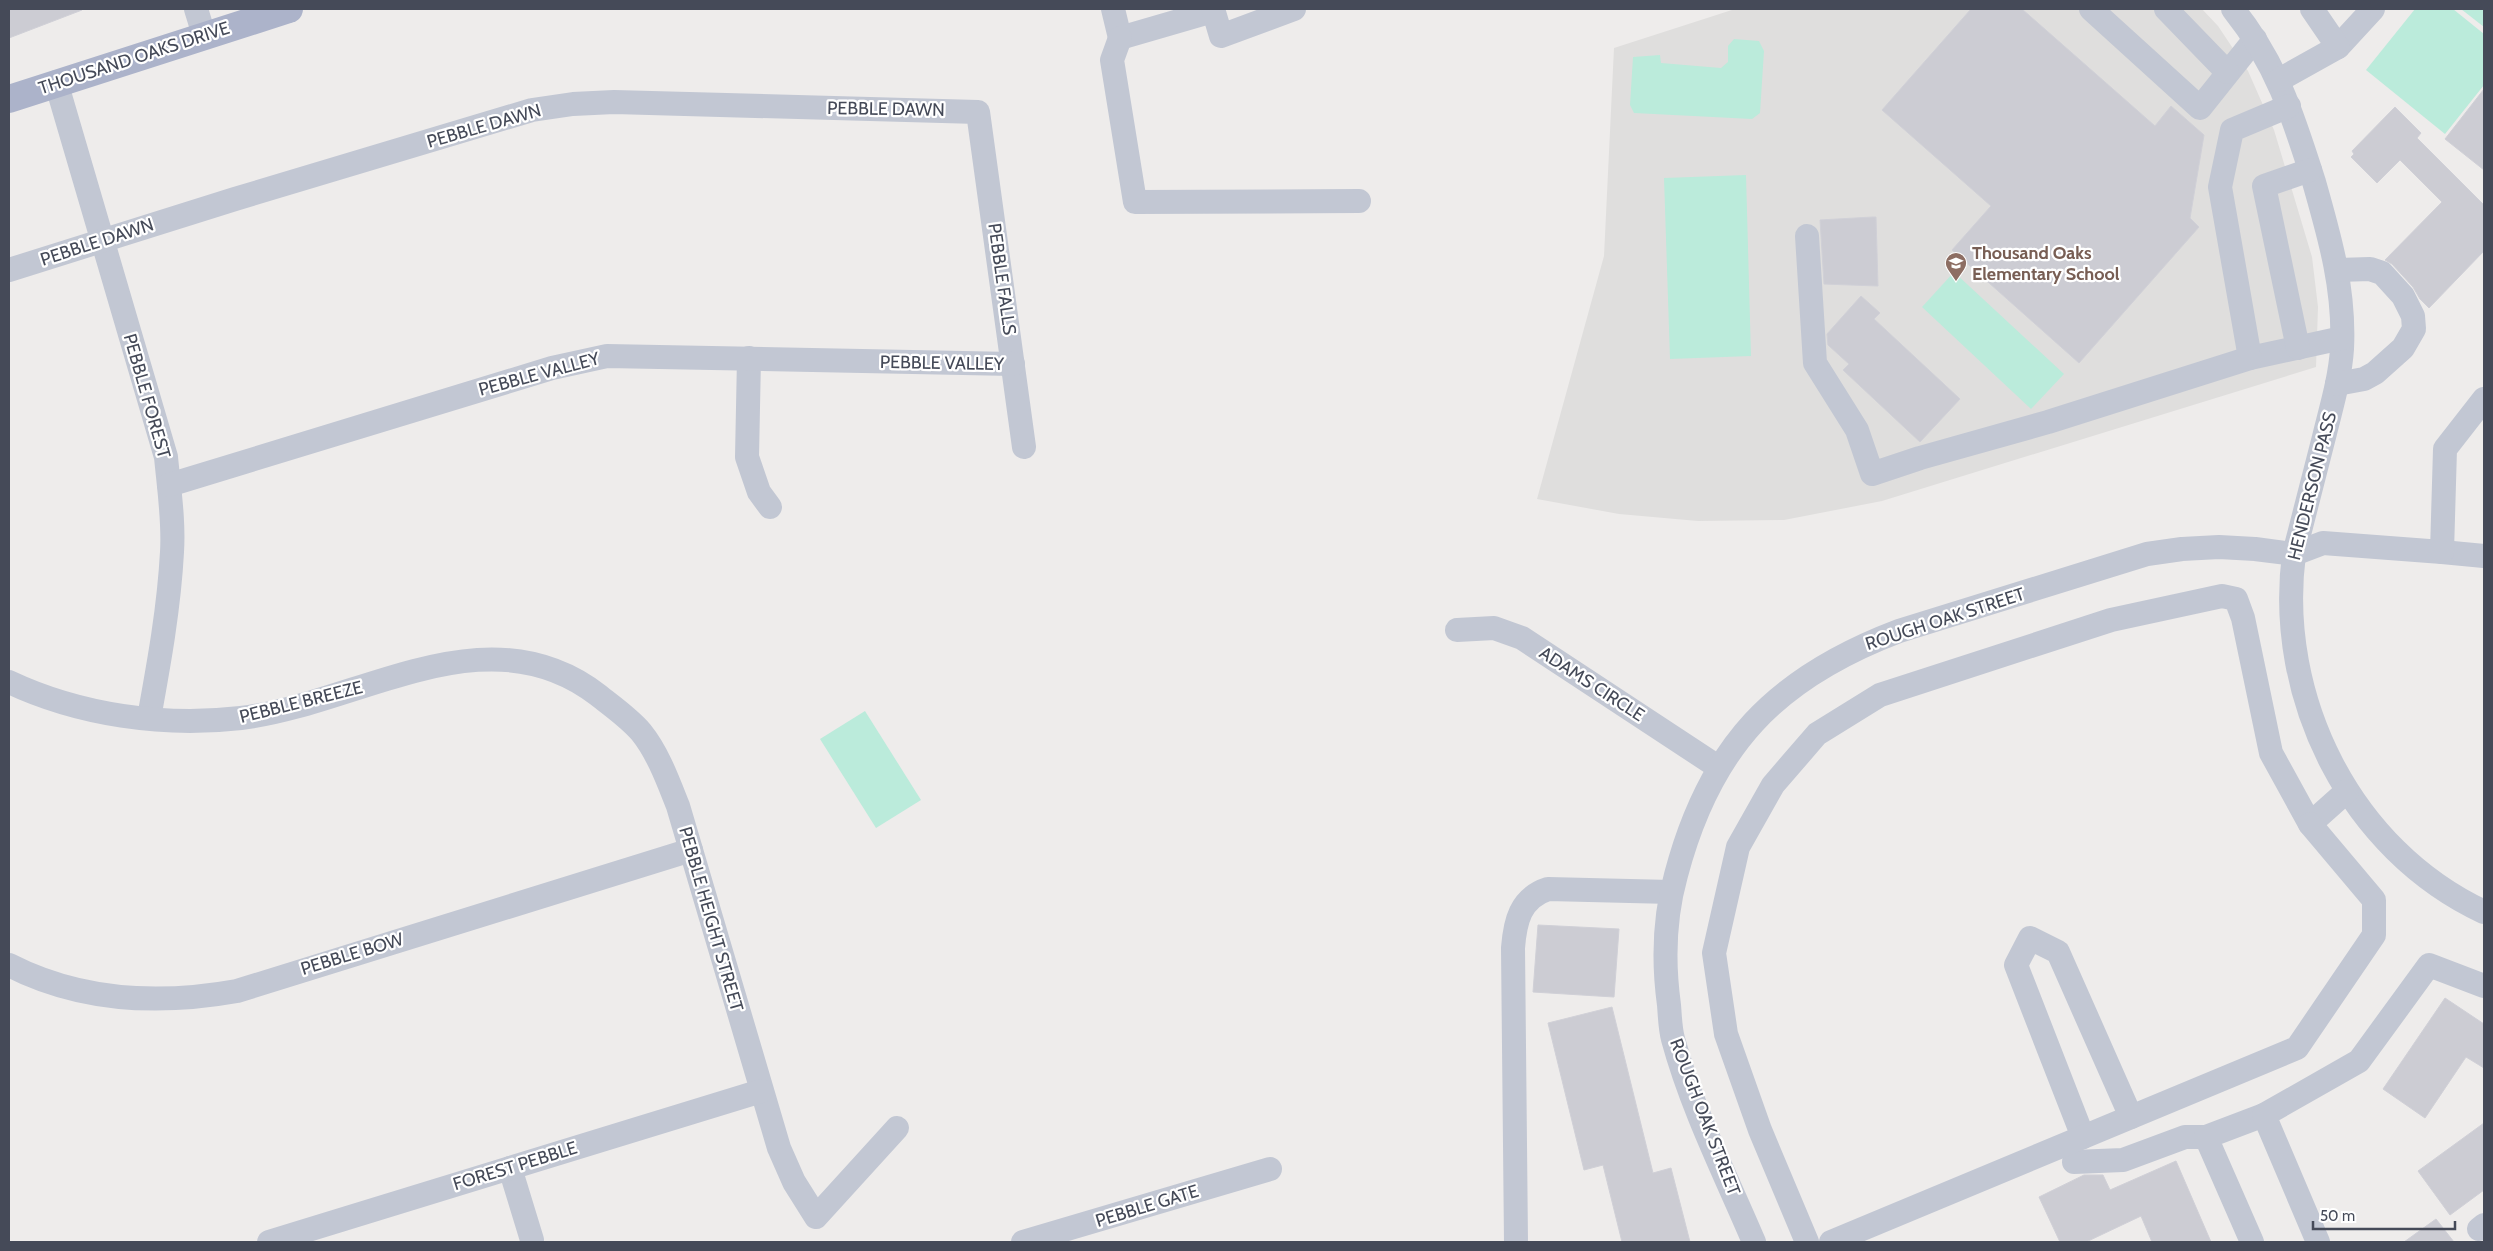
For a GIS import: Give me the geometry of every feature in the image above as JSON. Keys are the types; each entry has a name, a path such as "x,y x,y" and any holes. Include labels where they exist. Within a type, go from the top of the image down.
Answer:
{"main road":[{"name":"THOUSAND OAKS DRIVE","path":"9,99 56,82 289,9"}],"street":[{"path":"196,9 204,35"},
{"path":"1113,9 1120,38 1112,60 1135,202 1359,201"},
{"path":"1120,38 1213,10 1221,36 1294,9"},
{"path":"2091,9 2200,108 2255,39"},
{"path":"2166,9 2227,72"},
{"name":"HENDERSON PASS","path":"2234,9 2255,39 2279,80 2310,170 2338,270 2342,338 2337,384 2294,554 2291,614 2294,650 2301,686 2326,754 2347,791 2365,816 2415,868 2444,890 2484,912"},
{"path":"2312,9 2338,47"},
{"path":"2279,80 2338,47 2373,9"},
{"name":"PEBBLE FOREST","path":"56,82 166,457 172,552 165,628 149,718"},
{"name":"PEBBLE DAWN","path":"9,270 532,110 573,104 614,102 978,112"},
{"path":"2250,358 2220,187 2232,130 2289,106"},
{"name":"PEBBLE FALLS","path":"978,112 1024,447"},
{"path":"2298,348 2264,186 2310,170"},
{"path":"1808,236 1815,363 1857,430 1872,474 1920,458 2048,422 2250,358 2342,338"},
{"path":"2337,384 2364,379 2375,373 2403,348 2414,328 2413,316 2403,296 2382,273 2370,270 2338,270"},
{"name":"PEBBLE VALLEY","path":"169,485 552,368 607,356 1013,364"},
{"path":"749,358 747,457 759,492 770,507"},
{"path":"2442,552 2445,450 2484,399"},
{"path":"2294,554 2324,543 2484,556"},
{"name":"ROUGH OAK STREET","path":"1754,1242 1698,1111 1673,1038 1665,973 1666,929 1671,892 1687,832 1718,767 1748,728 1774,702 1802,680 1833,660 1865,644 1899,631 2147,554 2182,549 2219,547 2255,548 2294,554"},
{"path":"1807,1242 1760,1130 1726,1034 1714,953 1738,847 1773,785 1817,734 1880,694 2111,620 2222,596 2236,599 2243,618 2271,753 2310,824 2374,900 2374,935 2298,1048 1831,1242"},
{"name":"ADAMS CIRCLE","path":"1457,630 1494,628 1522,638 1718,767"},
{"name":"PEBBLE BREEZE","path":"9,682 52,699 95,712 197,721 242,718 279,710 451,662 492,659 534,663 563,674 589,688"},
{"name":"PEBBLE HEIGHT STREET","path":"589,688 629,719 642,733 663,769 678,806 779,1148 804,1200 816,1217 897,1128"},
{"path":"2310,824 2347,791"},
{"name":"PEBBLE BOW","path":"9,966 62,986 96,995 127,1000 200,998 237,990 691,850"},
{"path":"1516,1242 1513,948 1514,932 1520,913 1536,893 1548,889 1671,892"},
{"path":"2083,1137 2016,965 2030,938 2058,952 2131,1117"},
{"path":"2074,1162 2124,1160 2185,1137 2206,1137 2264,1115 2359,1061 2429,965 2484,986"},
{"name":"FOREST PEBBLE","path":"269,1242 761,1090"},
{"path":"2264,1115 2318,1242"},
{"path":"2206,1137 2252,1242"},
{"path":"510,1168 532,1240"},
{"name":"PEBBLE GATE","path":"1023,1242 1084,1234 1270,1169"}],"shaded area":[{"name":"Thousand Oaks Elementary School","path":"1735,9 2202,9 2218,26 2248,71 2274,130 2312,257 2318,307 2316,367 1882,501 1784,520 1698,521 1619,514 1537,499 1604,256 1614,48"}],"green space":[{"path":"2415,9 2453,9 2484,34 2484,85 2445,134 2366,70"},
{"path":"2461,9 2484,9 2484,27"},
{"path":"1734,39 1759,41 1764,51 1760,113 1752,119 1634,113 1630,105 1633,57 1660,55 1661,63 1721,68 1728,62 1728,46"},
{"path":"1746,175 1751,356 1670,359 1664,178"},
{"path":"1954,272 2064,374 2031,409 1922,307"},
{"path":"865,711 921,800 876,828 820,739"}],"building":[{"path":"9,9 82,9 82,10 9,38"},
{"path":"1971,9 2022,9 2155,126 2171,106 2204,135 2190,218 2199,227 2079,363 1952,250 1991,206 1882,110"},
{"path":"2484,89 2484,170 2445,139"},
{"path":"2395,107 2421,133 2417,138 2484,205 2484,251 2429,308 2392,264 2385,260 2442,202 2400,160 2377,183 2351,157 2354,154 2352,151"},
{"path":"1876,217 1878,286 1824,284 1820,220"},
{"path":"1861,296 1880,313 1874,319 1960,399 1920,442 1843,370 1849,364 1828,345 1827,334"},
{"path":"1538,925 1619,929 1614,997 1533,992"},
{"path":"2445,998 2484,1024 2484,1068 2466,1057 2425,1118 2383,1089"},
{"path":"1612,1007 1653,1173 1671,1168 1690,1242 1622,1242 1603,1165 1584,1170 1548,1023"},
{"path":"2484,1123 2484,1190 2450,1215 2418,1171"},
{"path":"2176,1161 2211,1242 2152,1242 2141,1216 2086,1242 2060,1242 2039,1197 2084,1175 2103,1175 2110,1190"},
{"path":"2436,1219 2454,1242 2404,1242"}],"place":[{"name":"Thousand Oaks Elementary School","path":"1956,282"}]}
